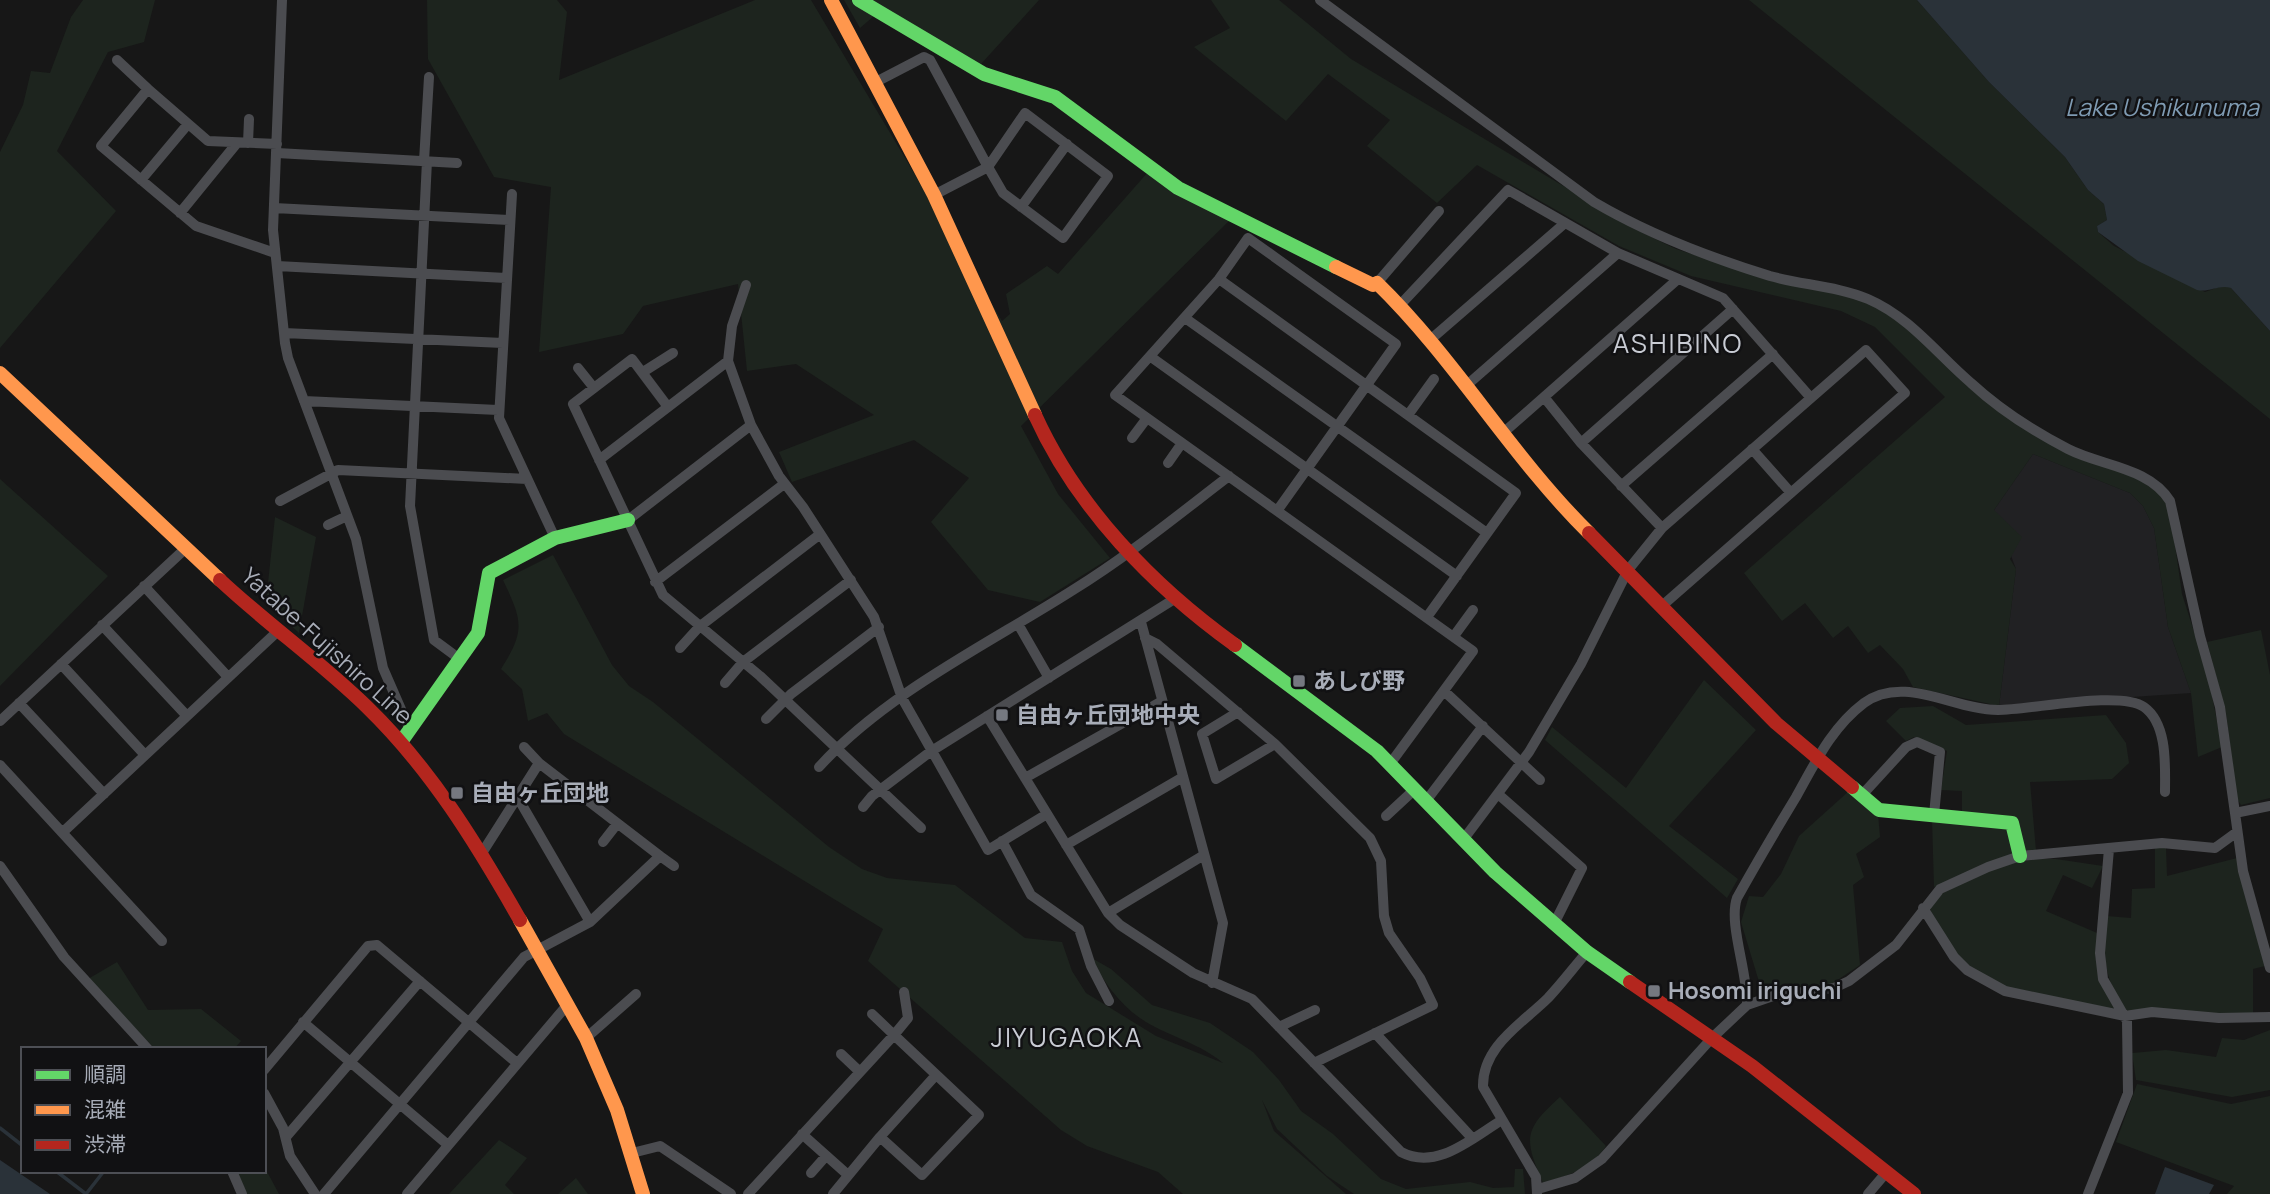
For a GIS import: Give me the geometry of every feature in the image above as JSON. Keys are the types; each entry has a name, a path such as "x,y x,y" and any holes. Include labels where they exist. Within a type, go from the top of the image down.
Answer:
{"street":[{"path":"282,0 274,208 275,253 288,358 356,538 383,668 406,736"},
{"path":"831,0 934,195 1041,429 1082,493 1129,552 1176,598 1329,712 1391,764 1463,840 1587,952 1780,1088 1885,1174 1914,1194"},
{"path":"859,0 921,40 986,75 1055,97 1178,188 1373,285 1439,211"},
{"path":"1320,0 1497,127 1594,202 1665,240 1773,277 1841,291 1884,307 1899,316 1973,386 2035,429 2068,449 2139,475 2156,485 2170,501 2200,636 2220,707 2237,832 2250,901 2270,968"},
{"path":"874,83 924,57 930,60 988,167 1003,193 1063,239 1108,176 1025,113 988,167 934,195"},
{"path":"117,60 208,141 457,163"},
{"path":"429,76 410,506 434,640 461,660"},
{"path":"148,89 101,146 196,226 275,253"},
{"path":"180,213 243,143 249,119"},
{"path":"141,180 188,124"},
{"path":"1021,207 1067,144"},
{"path":"1401,304 1508,190 1618,253 1723,298 1811,398"},
{"path":"512,194 498,410 499,418 555,538"},
{"path":"274,208 509,220"},
{"path":"1430,340 1565,223"},
{"path":"1277,511 1396,344 1248,238 1219,279 1115,395 1277,511 1473,650 1391,764"},
{"path":"1467,385 1618,253"},
{"path":"277,266 506,278"},
{"path":"1219,279 1516,493 1427,617"},
{"path":"1503,433 1678,279"},
{"path":"1377,283 1401,304 1556,498 1663,605 1715,663 1817,760 1879,810 2012,823 2020,856"},
{"path":"746,285 732,326 729,361 751,425 784,484 803,507 818,535 879,627 902,698 930,752 988,850 1047,814"},
{"path":"1581,443 1733,309"},
{"path":"1185,318 1487,533"},
{"path":"284,333 503,343"},
{"path":"1463,840 1523,761 1581,664 1628,570 1662,528 1866,350 1905,393 1663,605"},
{"path":"643,372 673,353"},
{"path":"1621,486 1773,354"},
{"path":"1151,357 1457,576"},
{"path":"668,407 632,359 573,404 655,582 663,595 743,662 921,828"},
{"path":"599,460 729,361"},
{"path":"579,368 594,388"},
{"name":"Yatabe-Fujishiro Line","path":"0,373 278,631 367,707 406,736 482,853 586,1038 632,1153 643,1194"},
{"path":"1408,415 1433,379"},
{"path":"1544,397 1581,443 1662,528"},
{"path":"304,401 498,410"},
{"path":"1132,438 1147,418"},
{"path":"406,736 461,660 484,619 484,585 489,573 555,538 628,520 751,425"},
{"path":"1168,463 1182,443"},
{"path":"1752,449 1791,494"},
{"path":"280,501 331,472 527,479"},
{"path":"819,766 836,748 902,698 1129,552 1229,476"},
{"path":"655,582 784,484"},
{"path":"328,525 347,516"},
{"path":"680,648 699,627 818,535"},
{"path":"0,721 186,548"},
{"path":"725,683 743,662 850,580"},
{"path":"144,586 228,677"},
{"path":"863,807 880,790 930,752 1176,598"},
{"path":"1454,636 1472,610"},
{"path":"1140,622 1224,930 1212,983"},
{"path":"1018,624 1049,678"},
{"path":"102,625 187,716"},
{"path":"766,719 784,701 879,627"},
{"path":"63,832 278,631"},
{"path":"1145,638 1157,643 1275,744 1353,819 1375,845 1381,861 1384,916 1389,933 1420,978 1433,1005 1314,1063"},
{"path":"61,664 145,755"},
{"path":"1444,691 1523,761 1540,780"},
{"path":"1747,1005 1748,988 1734,904 1833,733 1864,703 1888,692 1917,693 1996,710 2124,700 2140,705 2152,715 2164,752 2165,792"},
{"path":"1025,778 1162,701"},
{"path":"19,703 104,794"},
{"path":"1238,712 1202,734 1216,779 1275,744"},
{"path":"987,716 1108,913 1120,925 1212,983 1252,999 1388,1141 1410,1157 1433,1158 1503,1120"},
{"path":"1426,801 1483,726"},
{"path":"1862,795 1906,747 1917,742 1940,752 1934,815"},
{"path":"524,747 539,764 674,866"},
{"path":"482,853 539,764"},
{"path":"0,765 162,941"},
{"path":"1066,845 1183,777"},
{"path":"1386,816 1415,790"},
{"path":"1498,794 1582,868 1554,924"},
{"path":"518,798 590,922"},
{"path":"2235,813 2270,806"},
{"path":"603,842 617,824"},
{"path":"1587,952 1549,996 1496,1047 1488,1062 1483,1087 1530,1165 1537,1191 1575,1178 1602,1159 1712,1038 1747,1005 1773,996 1834,988 1849,981 1895,945 1940,889 2020,856 2162,843 2215,848 2237,832"},
{"path":"1002,841 1031,895 1079,929 1091,966 1109,1001"},
{"path":"2088,1194 2126,1104 2125,1016 2107,988 2101,970 2109,849"},
{"path":"1108,913 1204,855"},
{"path":"324,1194 524,957 590,922 660,856"},
{"path":"0,866 64,957 146,1047"},
{"path":"1923,908 1954,957 1984,981 2005,991 2125,1016 2152,1013 2219,1018 2270,1017"},
{"path":"266,1068 368,946 377,945 517,1063"},
{"path":"286,1137 420,981"},
{"path":"748,1194 908,1018 904,992"},
{"path":"586,1038 636,994"},
{"path":"407,1194 568,1004"},
{"path":"1279,1027 1315,1010"},
{"path":"872,1014 979,1115 922,1175 880,1136"},
{"path":"303,1022 448,1144"},
{"path":"1374,1033 1472,1138"},
{"path":"841,1054 860,1072"},
{"path":"833,1194 880,1136 936,1075"},
{"path":"266,1097 286,1137 290,1156 315,1194"},
{"path":"802,1134 848,1175"},
{"path":"632,1153 660,1146 731,1194"},
{"path":"811,1173 826,1156"},
{"path":"233,1173 242,1194"},
{"path":"1868,1194 1885,1174"}],"shaded area":[{"path":"83,0 155,0 144,42 108,52 57,151 116,211 0,348 0,152 23,105 31,71 50,73 71,17"},
{"path":"427,0 557,0 567,12 559,80 755,0 811,0 1002,321 1010,314 1006,294 1047,266 1058,274 1149,171 1232,218 1021,426 1058,494 1110,558 1040,602 988,590 931,522 969,478 914,440 792,482 779,452 874,415 796,364 747,371 738,284 643,306 623,334 539,352 551,187 494,177 428,59"},
{"path":"844,0 1039,0 981,64 882,9 860,28"},
{"path":"1211,0 1279,0 1351,59 1637,230 1676,249 1770,279 1853,296 1895,317 2057,446 2140,479 2165,498 2171,517 2182,594 2208,675 2222,747 2198,757 2191,693 2168,627 2154,528 2143,506 2130,493 2033,454 1994,510 2022,537 2010,559 2016,569 1999,706 1913,687 1903,669 1880,645 1868,653 1848,626 1833,638 1805,603 1782,621 1744,573 1945,397 1875,327 1841,311 1691,276 1619,246 1477,165 1437,203 1367,146 1390,120 1328,74 1286,121 1194,47 1230,28"},
{"path":"1749,0 1917,0 1989,82 2065,157 2088,190 2104,204 2107,220 2097,226 2098,232 2114,246 2205,292 2224,285 2231,288 2270,331 2270,419"},
{"path":"2033,454 2130,493 2143,506 2154,528 2168,627 2191,693 1999,706 2016,569 1994,510"},
{"path":"0,479 108,576 0,686"},
{"path":"275,517 316,537 299,633 266,602"},
{"path":"553,555 612,665 629,686 653,702 829,847 862,869 887,878 955,885 1025,938 1062,942 1072,971 1086,993 1156,1036 1223,1063 1137,1016 1114,993 1090,957 1111,969 1152,1005 1210,1023 1253,1052 1279,1080 1301,1111 1333,1134 1381,1179 1406,1189 1470,1182 1493,1188 1514,1187 1515,1169 1523,1169 1525,1194 1354,1194 1327,1176 1277,1129 1262,1100 1274,1131 1346,1194 1183,1194 1158,1172 1087,1146 1061,1130 868,961 883,929 564,734 547,713 528,721 522,689 501,669 515,644 519,625 503,580"},
{"path":"2261,630 2270,675 2270,798 2241,805 2237,799 2226,713 2207,642"},
{"path":"1704,680 1756,730 1669,826 1738,879 1727,898 1545,740 1552,727 1626,788"},
{"path":"1933,706 1966,725 2106,715 2126,743 2129,763 2112,779 2030,782 2036,851 2017,852 1934,887 1932,819 1962,822 1962,791 1941,790 1947,751 1914,737 1906,741 1886,721 1900,708"},
{"path":"1849,791 1878,814 1880,837 1856,854 1864,877 1853,885 1860,965 1827,987 1763,995 1741,922 1749,896 1763,897 1781,874 1799,836"},
{"path":"2155,848 2166,848 2167,876 2237,858 2265,966 2253,969 2253,1016 2125,1011 2112,987 2106,965 2107,916 2131,918 2132,889 2155,888"},
{"path":"2025,859 2056,859 2103,866 2092,888 2063,875 2046,911 2097,933 2099,974 2116,1010 2030,995 2009,988 1972,969 1956,954 1946,939 1931,912 1930,907 1937,898 1959,883"},
{"path":"117,962 148,1010 201,1009 241,1041 236,1047 153,1047 88,979"},
{"path":"2270,1030 2270,1090 2232,1097 2136,1080 2132,1053 2166,1050 2216,1057 2222,1038 2244,1040"},
{"path":"2137,1084 2231,1104 2270,1096 2270,1194 2227,1194 2234,1186 2116,1142"},
{"path":"1560,1097 1606,1146 1587,1166 1543,1183 1532,1156 1530,1136 1539,1118"},
{"path":"499,1140 527,1158 505,1185 514,1194 449,1194"},
{"path":"266,1170 279,1194 247,1194 238,1173 266,1173"},
{"path":"576,1178 588,1194 558,1194"}],"water":[{"name":"Lake Ushikunuma","path":"1917,0 2270,0 2270,331 2231,288 2197,290 2138,261 2098,232 2097,226 2107,220 2104,204 2088,190 2065,157 1989,82"},
{"path":"0,1160 50,1194 0,1194"},
{"path":"2165,1167 2214,1185 2209,1194 2155,1194"}],"waterway":[{"path":"0,1128 21,1144"},
{"path":"59,1173 86,1194 102,1173"}],"traffic: fast":[{"path":"859,0 984,74 1055,97 1178,188 1336,267"},
{"path":"401,742 478,633 489,573 555,538 628,520"},
{"path":"1235,645 1377,751 1495,872 1587,952 1630,982"},
{"path":"1852,787 1879,810 2012,823 2020,856"}],"traffic: slow":[{"path":"831,0 934,195 1035,415"},
{"path":"1336,267 1373,285 1377,283 1406,313 1534,472 1589,533"},
{"path":"0,373 220,580"},
{"path":"520,920 586,1038 617,1110 643,1194"}],"traffic: jam":[{"path":"1035,415 1072,482 1120,543 1175,597 1235,645"},
{"path":"1589,533 1776,723 1852,787"},
{"path":"220,580 349,690 390,731 451,808 520,920"},
{"path":"1630,982 1752,1066 1914,1194"}],"place":[{"name":"あしび野","path":"1299,681"},
{"name":"自由ヶ丘団地中央","path":"1002,715"},
{"name":"自由ヶ丘団地","path":"457,793"},
{"name":"Hosomi iriguchi","path":"1654,991"}],"district":[{"name":"ASHIBINO","path":"1678,344"},
{"name":"JIYUGAOKA","path":"1067,1038"}]}
